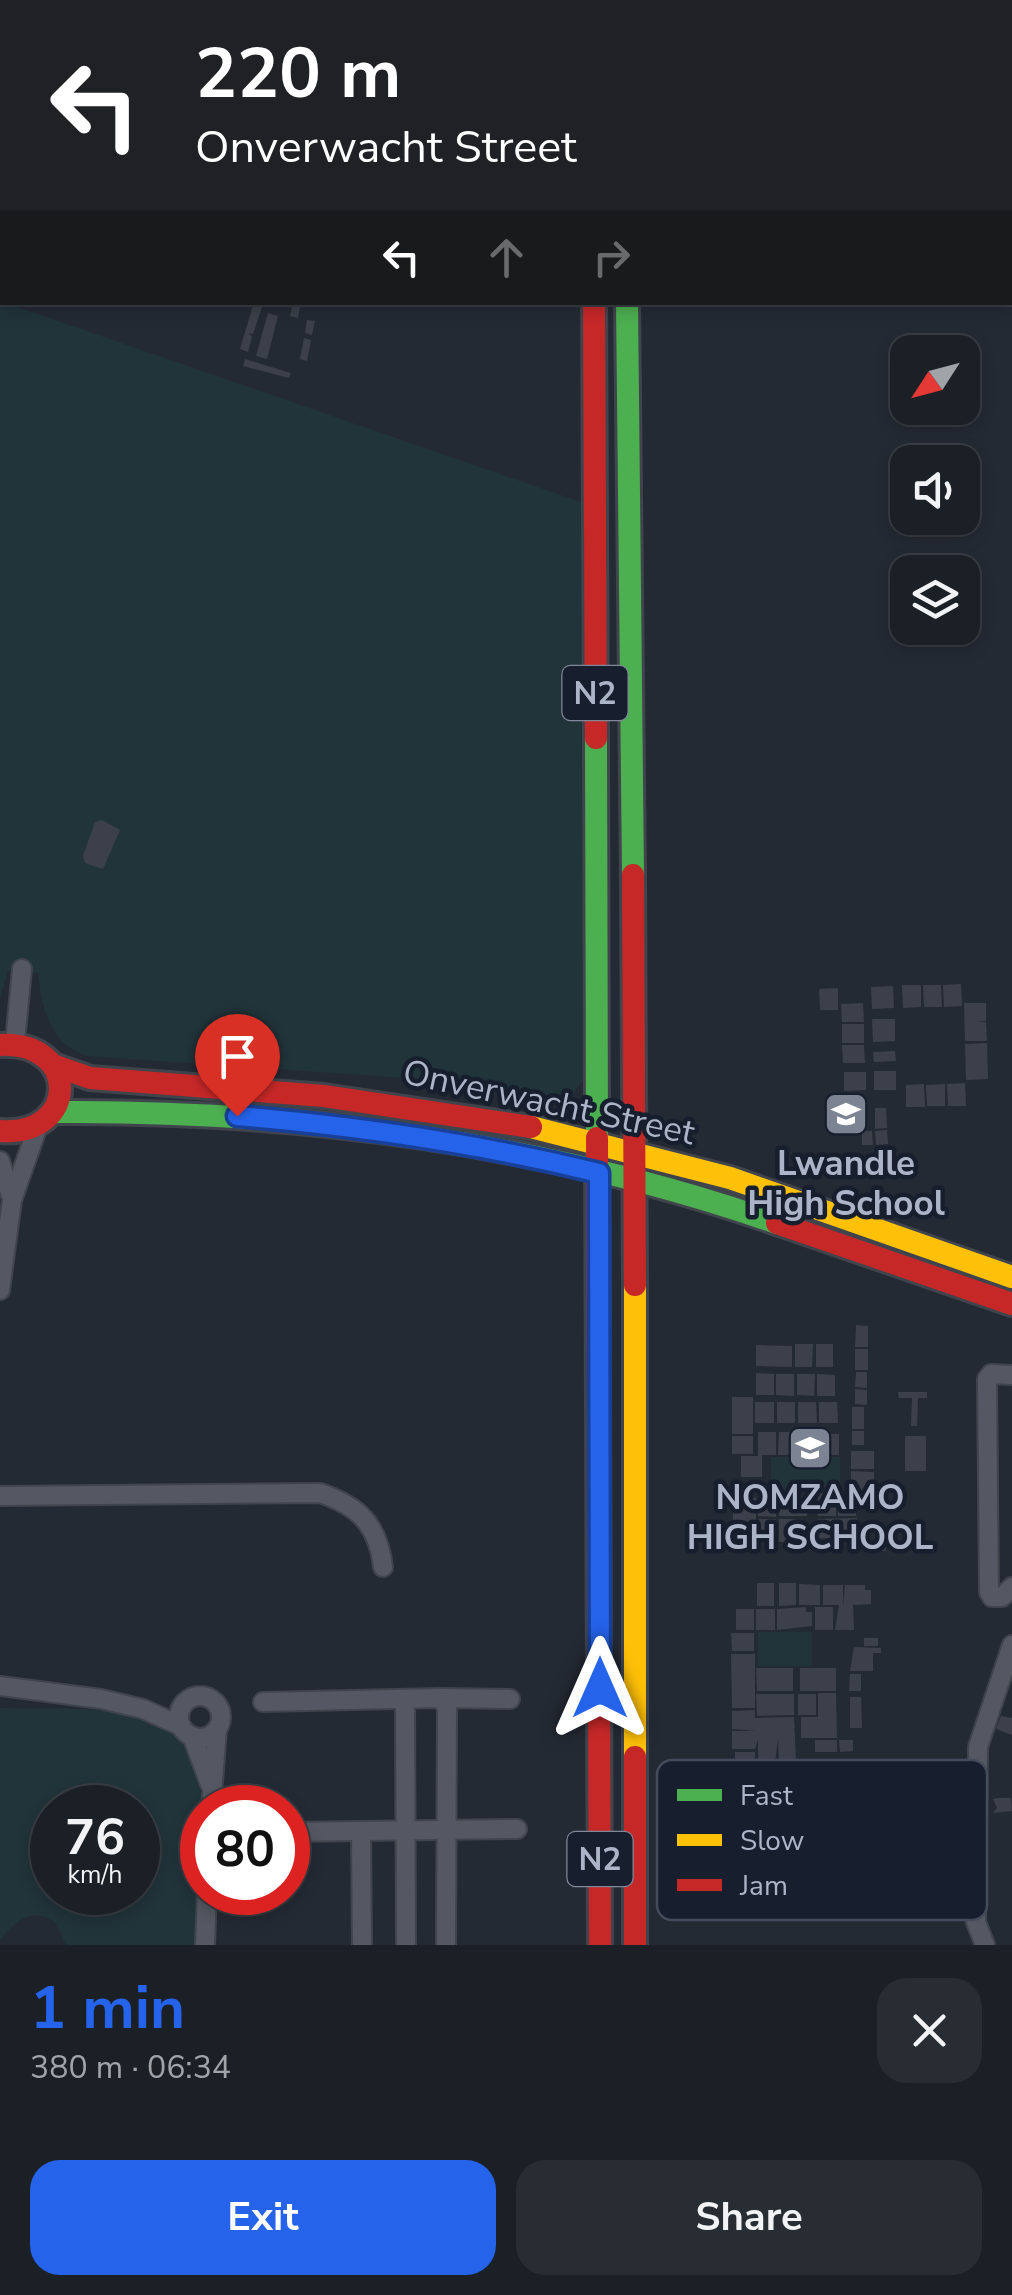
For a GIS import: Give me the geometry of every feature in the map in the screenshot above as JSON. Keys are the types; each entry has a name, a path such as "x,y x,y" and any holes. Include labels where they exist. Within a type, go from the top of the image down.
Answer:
{"main road":[{"name":"N2","path":"594,305 600,1945"},
{"name":"N2","path":"627,305 635,1181 635,1945"},
{"name":"Onverwacht Street","path":"8,1044 38,1048 56,1066 90,1078 368,1101 598,1143 832,1209 1012,1277"},
{"path":"0,1130 14,1134 37,1129 54,1112 61,1089 56,1066"},
{"name":"Onverwacht Street","path":"54,1112 165,1111 309,1122 510,1152 635,1181 799,1228 1012,1304"}],"street":[{"path":"8,1044 22,970"},
{"path":"0,1290 12,1200 37,1129"},
{"path":"0,1161 12,1200"},
{"path":"1012,1375 991,1374 987,1379 988,1592 992,1597 1002,1597 1012,1588"},
{"path":"0,1496 320,1493 356,1509 370,1524 380,1542 383,1567"},
{"path":"978,1760 978,1747 1012,1645"},
{"path":"0,1686 143,1709 203,1696 219,1709 212,1785"},
{"path":"405,1698 406,1945"},
{"path":"440,1698 447,1707 446,1945"},
{"path":"264,1702 510,1699"},
{"path":"184,1703 179,1714 206,1785"},
{"path":"143,1709 186,1731 210,1735 217,1729"},
{"path":"310,1832 517,1829"},
{"path":"361,1831 362,1945"},
{"path":"205,1945 206,1915"},
{"path":"976,1920 985,1945"}],"shaded area":[{"path":"0,305 12,305 581,502 583,1080 568,1100 543,1104 420,1079 87,1056 56,1034 45,1012 38,973 8,971 0,998"},
{"path":"771,1457 840,1457 840,1490 771,1490"},
{"path":"758,1632 812,1632 812,1666 758,1666"},
{"path":"0,1708 117,1712 152,1721 176,1737 191,1760 199,1785 180,1785 180,1915 198,1915 196,1945 66,1945 55,1922 46,1917 32,1916 19,1921 0,1939"}],"building":[{"path":"253,305 263,305 253,334 249,333 252,337 248,352 240,349"},
{"path":"292,305 300,305 298,318 290,316"},
{"path":"268,313 278,316 267,359 256,356"},
{"path":"307,320 315,321 312,335 305,333"},
{"path":"304,338 311,340 307,361 300,359"},
{"path":"245,359 291,373 289,378 243,366"},
{"path":"102,820 120,830 103,869 85,863 83,856 95,822"},
{"path":"961,984 962,1006 944,1007 943,985"},
{"path":"902,985 921,985 921,1007 903,1008"},
{"path":"923,985 941,985 942,1007 924,1007"},
{"path":"893,986 894,1008 872,1009 871,987"},
{"path":"838,988 838,1010 820,1010 819,989"},
{"path":"863,1003 864,1022 842,1022 841,1004"},
{"path":"964,1003 986,1003 986,1021 976,1022 986,1022 987,1041 965,1041"},
{"path":"872,1019 895,1019 895,1041 873,1042"},
{"path":"842,1024 864,1024 864,1043 842,1043"},
{"path":"987,1043 988,1079 966,1080 965,1044"},
{"path":"842,1045 864,1045 865,1063 843,1063"},
{"path":"895,1051 896,1061 874,1062 873,1052"},
{"path":"874,1071 896,1071 896,1090 874,1090"},
{"path":"844,1072 866,1072 866,1090 844,1091"},
{"path":"965,1083 966,1106 948,1106 947,1084"},
{"path":"924,1084 925,1107 906,1107 906,1085"},
{"path":"945,1084 945,1106 927,1106 926,1085"},
{"path":"875,1108 886,1108 887,1128 875,1129"},
{"path":"887,1130 888,1144 876,1145 875,1131"},
{"path":"862,1131 872,1131 873,1145 862,1145"},
{"path":"856,1325 868,1326 868,1347 855,1347"},
{"path":"795,1344 813,1344 812,1367 795,1367"},
{"path":"816,1344 833,1344 833,1367 816,1367"},
{"path":"756,1345 792,1346 792,1367 756,1366"},
{"path":"855,1349 868,1349 868,1370 855,1370"},
{"path":"856,1372 867,1372 867,1388 855,1387"},
{"path":"756,1373 774,1374 774,1395 756,1395"},
{"path":"776,1374 794,1374 794,1396 776,1395"},
{"path":"797,1374 815,1374 814,1396 797,1395"},
{"path":"817,1374 835,1375 835,1396 817,1396"},
{"path":"855,1389 867,1390 867,1405 855,1404"},
{"path":"898,1392 927,1392 927,1398 918,1398 917,1426 911,1426 912,1398 899,1398"},
{"path":"732,1397 753,1397 753,1434 732,1434"},
{"path":"755,1402 774,1402 774,1423 755,1423"},
{"path":"777,1402 795,1402 795,1423 777,1423"},
{"path":"798,1402 816,1402 817,1423 798,1423"},
{"path":"819,1402 837,1402 838,1423 819,1423"},
{"path":"852,1407 864,1407 864,1429 852,1429"},
{"path":"852,1431 864,1431 864,1445 852,1445"},
{"path":"758,1432 776,1432 776,1455 762,1455 762,1477 741,1477 741,1456 758,1456"},
{"path":"779,1432 796,1432 796,1455 778,1455"},
{"path":"799,1434 839,1434 839,1455 799,1455"},
{"path":"732,1436 753,1436 753,1454 732,1454"},
{"path":"905,1436 926,1436 926,1471 905,1471"},
{"path":"851,1451 874,1451 874,1469 851,1469"},
{"path":"851,1471 874,1472 874,1490 851,1490"},
{"path":"776,1493 776,1517 758,1516 758,1494"},
{"path":"778,1493 807,1497 807,1516 779,1516"},
{"path":"818,1493 836,1493 836,1516 818,1516"},
{"path":"838,1493 856,1493 856,1516 838,1516"},
{"path":"733,1498 756,1498 756,1534 733,1534"},
{"path":"857,1518 857,1539 811,1538 811,1523 818,1524 818,1519"},
{"path":"759,1519 776,1519 776,1542 759,1542"},
{"path":"779,1519 797,1519 797,1542 779,1542"},
{"path":"885,1537 886,1551 879,1551 878,1538"},
{"path":"757,1583 774,1583 774,1606 757,1606"},
{"path":"779,1583 796,1583 796,1605 779,1606"},
{"path":"799,1584 820,1585 820,1605 799,1605"},
{"path":"823,1585 843,1585 843,1607 845,1585 865,1585 865,1590 871,1590 871,1604 853,1605 854,1630 835,1630 839,1605 823,1605"},
{"path":"806,1607 806,1612 812,1612 812,1626 777,1630 777,1609"},
{"path":"815,1607 833,1607 833,1630 815,1630"},
{"path":"736,1609 754,1609 754,1630 736,1630"},
{"path":"756,1609 775,1609 775,1630 756,1630"},
{"path":"731,1633 754,1633 754,1651 732,1651"},
{"path":"864,1638 878,1638 878,1646 864,1646"},
{"path":"854,1647 881,1648 881,1653 873,1653 873,1671 850,1671"},
{"path":"731,1654 755,1654 755,1708 732,1708"},
{"path":"756,1668 793,1668 793,1691 757,1691"},
{"path":"800,1668 836,1668 836,1691 800,1691"},
{"path":"850,1674 861,1674 861,1691 849,1691"},
{"path":"818,1693 836,1693 837,1738 801,1738 801,1717 818,1717"},
{"path":"756,1694 794,1694 794,1715 757,1716"},
{"path":"798,1694 816,1694 816,1715 798,1715"},
{"path":"850,1697 861,1697 862,1728 850,1728"},
{"path":"755,1710 755,1718 794,1717 796,1760 779,1760 778,1739 775,1760 758,1760 758,1739 755,1749 732,1749 732,1731 756,1731 732,1729 732,1711"},
{"path":"1001,1716 1012,1718 1012,1735 996,1729"},
{"path":"815,1740 837,1740 837,1752 815,1752"},
{"path":"839,1740 853,1740 853,1751 840,1752"},
{"path":"735,1752 755,1752 755,1760 735,1760"},
{"path":"1011,1798 1012,1811 993,1813 997,1808 993,1799"}],"traffic: fast":[{"path":"627,305 633,875"},
{"path":"596,738 597,1138"},
{"path":"55,1112 238,1117 421,1137 601,1172 777,1223"}],"traffic: slow":[{"path":"531,1127 730,1178 1012,1277"},
{"path":"635,1285 635,1757"}],"traffic: jam":[{"path":"594,305 596,738"},
{"path":"633,875 635,1285"},
{"path":"0,1045 26,1048 45,1058 56,1072 60,1089 56,1105 45,1120 26,1129 0,1131"},
{"path":"56,1066 90,1078 324,1096 531,1127"},
{"path":"597,1138 600,1945"},
{"path":"777,1223 1012,1304"},
{"path":"635,1757 635,1945"}],"place":[{"name":"Lwandle High School","path":"846,1114"},
{"name":"NOMZAMO HIGH SCHOOL","path":"810,1448"}],"route":[{"path":"237,1116 309,1122 510,1152 599,1173 600,1688"}]}
